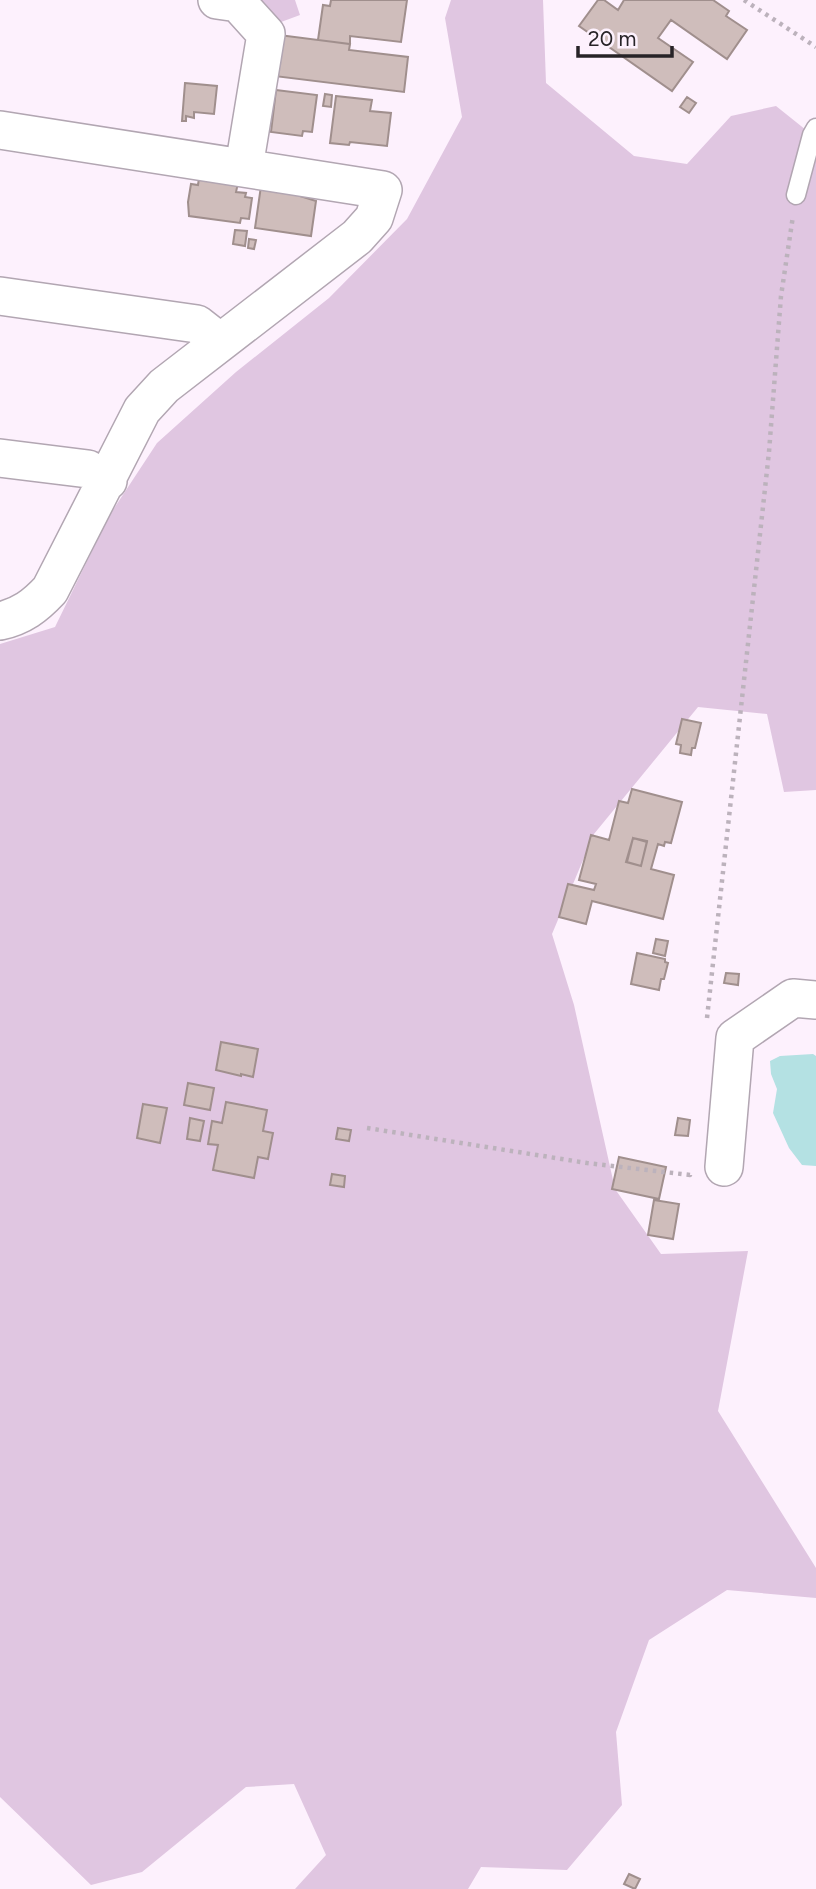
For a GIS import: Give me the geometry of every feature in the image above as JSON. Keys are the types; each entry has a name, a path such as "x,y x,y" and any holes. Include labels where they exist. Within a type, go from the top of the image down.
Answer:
{"street":[{"path":"218,0 238,4 266,34 244,167"},
{"path":"0,130 383,190 374,218 357,237 163,386 142,410 50,590 36,605 18,617 0,621"},
{"path":"0,296 197,324 220,342"},
{"path":"0,458 88,469 108,481"},
{"path":"708,1164 735,1038 793,998 816,1000"}],"lane":[{"path":"796,194 811,135 816,128"}],"path":[{"path":"744,0 816,47"},
{"path":"706,1022 769,452 781,296 796,194"},
{"path":"367,1128 587,1163 690,1175 708,1164"}],"shaded area":[{"path":"244,0 295,0 300,15 273,25"},
{"path":"451,0 543,0 546,83 634,156 687,164 731,116 776,106 816,138 816,790 784,792 767,714 698,707 594,834 552,934 574,1005 615,1189 661,1254 748,1251 718,1411 816,1568 816,1598 727,1590 649,1640 616,1732 622,1805 567,1870 481,1867 468,1889 295,1889 326,1855 294,1784 246,1787 142,1872 91,1885 0,1797 0,644 55,627 109,516 157,443 236,372 329,298 407,219 462,117 445,18"},
{"path":"780,1056 816,1056 816,1166 802,1165 789,1148 773,1113 777,1089 771,1074 770,1061"}],"building":[{"path":"331,0 407,0 401,42 350,36 350,44 318,40 323,5 330,6"},
{"path":"598,0 604,0 618,10 624,0 713,0 729,11 726,16 747,30 727,59 671,20 658,38 693,62 672,91 579,26"},
{"path":"279,35 350,44 349,50 408,57 404,92 274,76"},
{"path":"185,83 217,86 214,114 194,112 194,118 186,116 186,121 182,121"},
{"path":"276,90 317,95 312,132 303,131 302,136 271,132"},
{"path":"325,94 332,95 331,107 323,106"},
{"path":"336,96 372,100 370,111 391,113 387,146 330,143"},
{"path":"687,97 696,103 689,113 680,107"},
{"path":"199,178 238,183 236,192 246,193 245,197 252,198 249,219 241,218 240,223 189,216 191,184 198,185"},
{"path":"261,186 300,192 300,196 316,201 311,236 255,228"},
{"path":"235,230 247,231 245,246 233,244"},
{"path":"249,239 256,240 254,249 248,248"},
{"path":"682,719 701,723 691,755 680,753 681,745 676,744"},
{"path":"632,789 682,802 671,843 665,842 664,846 658,844 651,869 674,875 663,919 592,901 586,924 559,917 568,884 594,890 596,884 579,880 591,835 609,840 619,801 628,803","holes":["633,838 647,842 641,866 626,862"]},
{"path":"633,838 647,841 641,866 627,862"},
{"path":"656,939 668,941 665,956 653,953"},
{"path":"637,953 665,959 668,963 659,990 631,984"},
{"path":"726,973 739,974 738,985 724,983"},
{"path":"221,1042 258,1049 253,1077 216,1070"},
{"path":"188,1083 214,1088 210,1110 184,1105"},
{"path":"226,1102 267,1110 263,1131 273,1133 268,1159 258,1157 254,1178 213,1170 218,1145 208,1144 212,1121 222,1123"},
{"path":"143,1104 167,1108 160,1143 137,1138"},
{"path":"190,1118 204,1121 200,1141 187,1139"},
{"path":"678,1118 690,1120 688,1136 675,1135"},
{"path":"338,1128 351,1130 349,1141 336,1139"},
{"path":"619,1157 666,1167 659,1199 612,1189"},
{"path":"332,1174 345,1176 344,1187 330,1185"},
{"path":"654,1200 679,1204 673,1239 648,1235"},
{"path":"629,1874 640,1879 635,1889 624,1884"}]}
